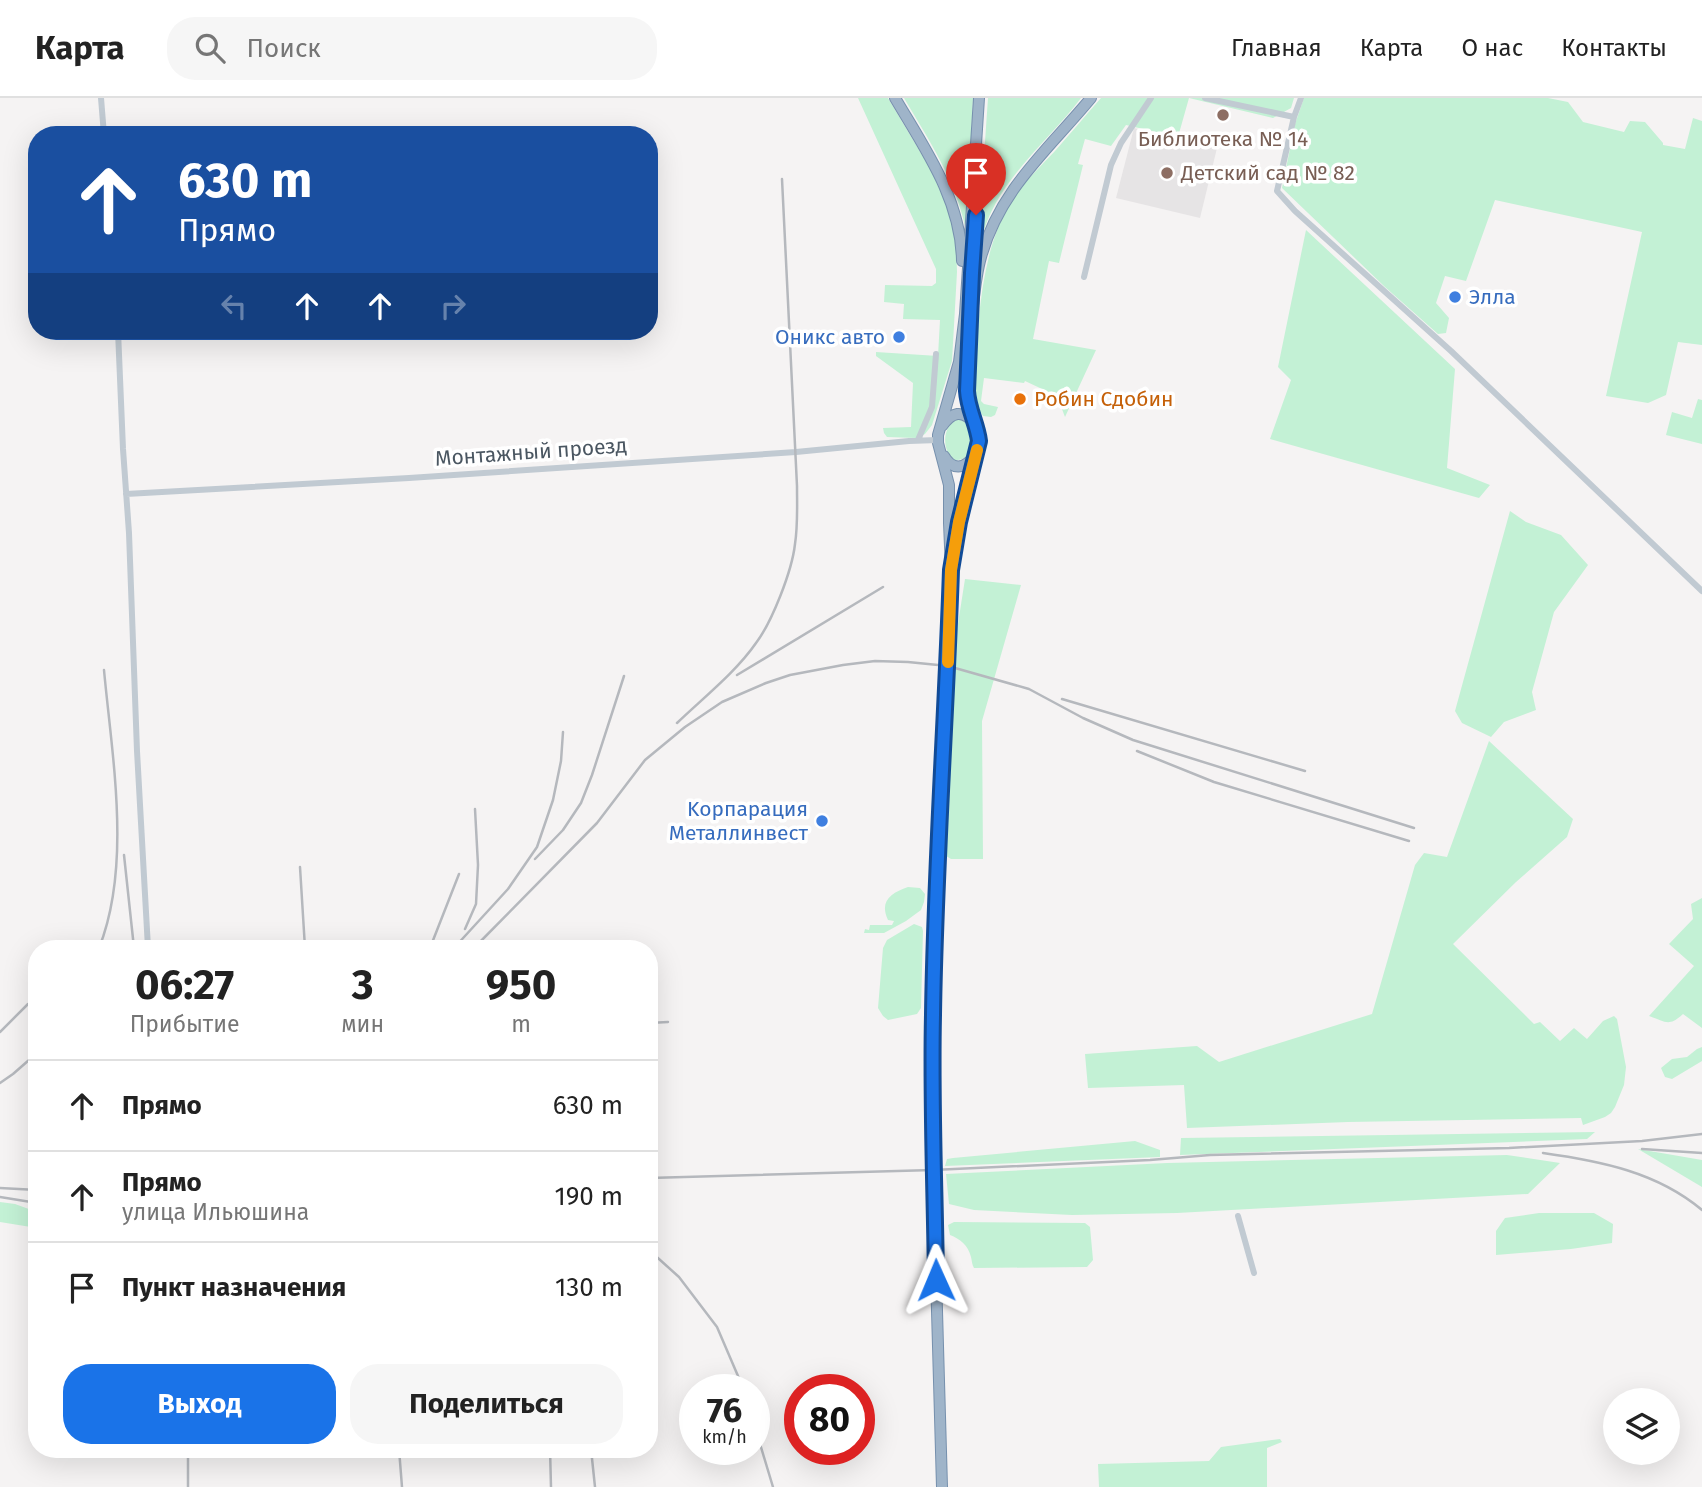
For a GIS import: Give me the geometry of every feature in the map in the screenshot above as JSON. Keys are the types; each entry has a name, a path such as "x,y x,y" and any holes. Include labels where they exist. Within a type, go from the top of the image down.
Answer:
{"highway":[{"path":"895,98 943,181 956,215 962,259 960,303 965,345"},
{"path":"965,345 981,98"},
{"path":"942,1487 933,1170 933,1017 951,570 949,479 939,440 963,360 978,268 1000,208 1022,177 1091,98"},
{"path":"951,570 959,522 979,441 967,397 963,360"},
{"path":"975,425 965,415 957,414 946,420 939,440 949,464 957,468 969,463 977,451"}],"street":[{"path":"101,98 103,126"},
{"path":"1084,278 1111,164 1121,143 1151,98"},
{"path":"1205,98 1294,117"},
{"path":"1301,98 1277,191 1295,211 1451,351 1702,592"},
{"path":"118,340 136,751 148,940"},
{"path":"918,440 932,407 936,354"},
{"name":"Монтажный проезд","path":"126,494 388,480 939,440"},
{"path":"1238,1216 1254,1273"}],"shaded area":[{"name":"Детский сад № 82","path":"1134,128 1217,148 1200,218 1116,198"}],"green space":[{"path":"858,98 888,98 931,170 947,206 956,240 952,361 932,425 925,434 916,438 887,437 884,433 883,428 911,427 913,383 876,356 876,352 938,356 940,320 903,319 904,304 884,302 885,285 932,286 936,283 936,269"},
{"path":"904,98 973,98 966,230 948,177"},
{"path":"988,98 1081,98 1010,181 988,219 981,240 979,229"},
{"path":"1101,98 1189,98 1178,137 1126,125 1111,146 1085,139 1078,164 1083,165 1059,263 1049,261 1033,339 1096,350 1065,417 1057,396 1025,381 984,378 981,401 998,407 995,415 983,416 975,403 973,390 982,292 992,244 1012,200"},
{"path":"1189,98 1294,98 1291,108 1273,118"},
{"path":"1304,98 1548,98 1568,102 1583,122 1624,132 1630,121 1645,122 1663,145 1685,149 1693,118 1702,121 1702,345 1678,342 1666,395 1648,403 1606,396 1642,232 1495,200 1466,281 1445,276 1436,303 1449,318 1446,333 1438,334 1282,188 1295,124"},
{"path":"1306,230 1455,369 1447,468 1490,485 1479,498 1270,439 1291,380 1278,367"},
{"path":"1698,399 1702,400 1702,444 1666,435 1672,412 1692,418"},
{"path":"961,418 971,437 970,451 961,460 953,460 945,443 945,436 950,425"},
{"path":"1510,511 1526,522 1561,535 1588,565 1554,612 1532,692 1536,710 1504,722 1491,737 1462,723 1455,711"},
{"path":"965,579 1021,585 982,721 983,859 951,859 943,854 954,649"},
{"path":"1489,741 1573,819 1567,837 1453,944 1534,1024 1540,1022 1560,1041 1574,1028 1587,1039 1603,1021 1614,1016 1617,1019 1626,1067 1624,1085 1611,1113 1583,1125 1581,1118 1187,1128 1184,1085 1088,1088 1085,1054 1197,1046 1219,1062 1372,1014 1415,865 1424,853 1447,857"},
{"path":"908,887 920,888 925,894 921,910 884,933 864,933 865,929 869,930 870,925 892,925 894,921 888,920 886,903 896,892"},
{"path":"1702,898 1702,1028 1683,1014 1671,1022 1649,1016 1694,966 1669,944 1693,919 1691,904"},
{"path":"914,924 922,927 923,931 921,1008 917,1014 888,1020 878,1008 883,948 887,940"},
{"path":"1702,1047 1702,1061 1672,1079 1665,1077 1661,1068 1672,1059 1687,1057"},
{"path":"1595,1132 1587,1139 1180,1155 1181,1138"},
{"path":"1135,1141 1160,1150 1160,1157 945,1166 947,1159 953,1158"},
{"path":"1638,1149 1702,1160 1702,1187"},
{"path":"1507,1155 1560,1163 1528,1194 1177,1213 1072,1215 974,1210 949,1204 946,1174 1167,1163"},
{"path":"0,1202 28,1209 28,1227 0,1222"},
{"path":"1539,1213 1594,1213 1613,1224 1612,1243 1496,1255 1496,1231 1505,1218"},
{"path":"954,1222 1085,1223 1090,1227 1093,1260 1087,1267 974,1268 966,1246 950,1235 948,1225"},
{"path":"1280,1439 1282,1442 1267,1448 1267,1487 1099,1487 1098,1464 1209,1461 1221,1447"}],"railway":[{"path":"677,723 729,674 756,643 775,610 793,555 797,530 797,486 782,179"},
{"path":"737,675 883,587"},
{"path":"482,940 597,823 645,760 685,727 722,702 766,683 790,675 875,661 948,666 1029,689 1083,718 1133,740 1414,828"},
{"path":"102,940 115,882 117,847 115,774 104,670"},
{"path":"535,859 563,830 581,803 624,676"},
{"path":"1062,699 1305,771"},
{"path":"461,940 508,889 537,847 553,800 561,761 563,732"},
{"path":"1137,751 1214,782 1409,841"},
{"path":"465,929 476,904 478,865 475,809"},
{"path":"124,855 133,940"},
{"path":"300,867 305,940"},
{"path":"433,940 459,874"},
{"path":"0,1032 28,1004"},
{"path":"658,1023 668,1022"},
{"path":"0,1083 28,1061"},
{"path":"658,1178 933,1170 1210,1155 1509,1148 1642,1141 1702,1134"},
{"path":"1642,1149 1702,1153"},
{"path":"1543,1153 1586,1160 1647,1177 1685,1197 1702,1210"},
{"path":"0,1188 28,1190"},
{"path":"0,1197 28,1202"},
{"path":"658,1258 679,1277 717,1327 737,1374"},
{"path":"188,1458 188,1487"},
{"path":"400,1458 402,1487"},
{"path":"550,1458 551,1487"},
{"path":"592,1458 595,1487"},
{"path":"766,1465 773,1487"}],"slow traffic":[{"path":"948,662 951,570 959,522 977,450"}],"place":[{"name":"Библиотека № 14","path":"1223,115"},
{"name":"Детский сад № 82","path":"1167,173"},
{"name":"Элла","path":"1455,297"},
{"name":"Оникс авто","path":"899,337"},
{"name":"Робин Сдобин","path":"1020,399"},
{"name":"Kорпарация Металлинвест","path":"822,821"}],"route":[{"path":"936,1280 933,1170 936,907 951,570 959,522 979,441 968,405 967,391 976,215"}]}
